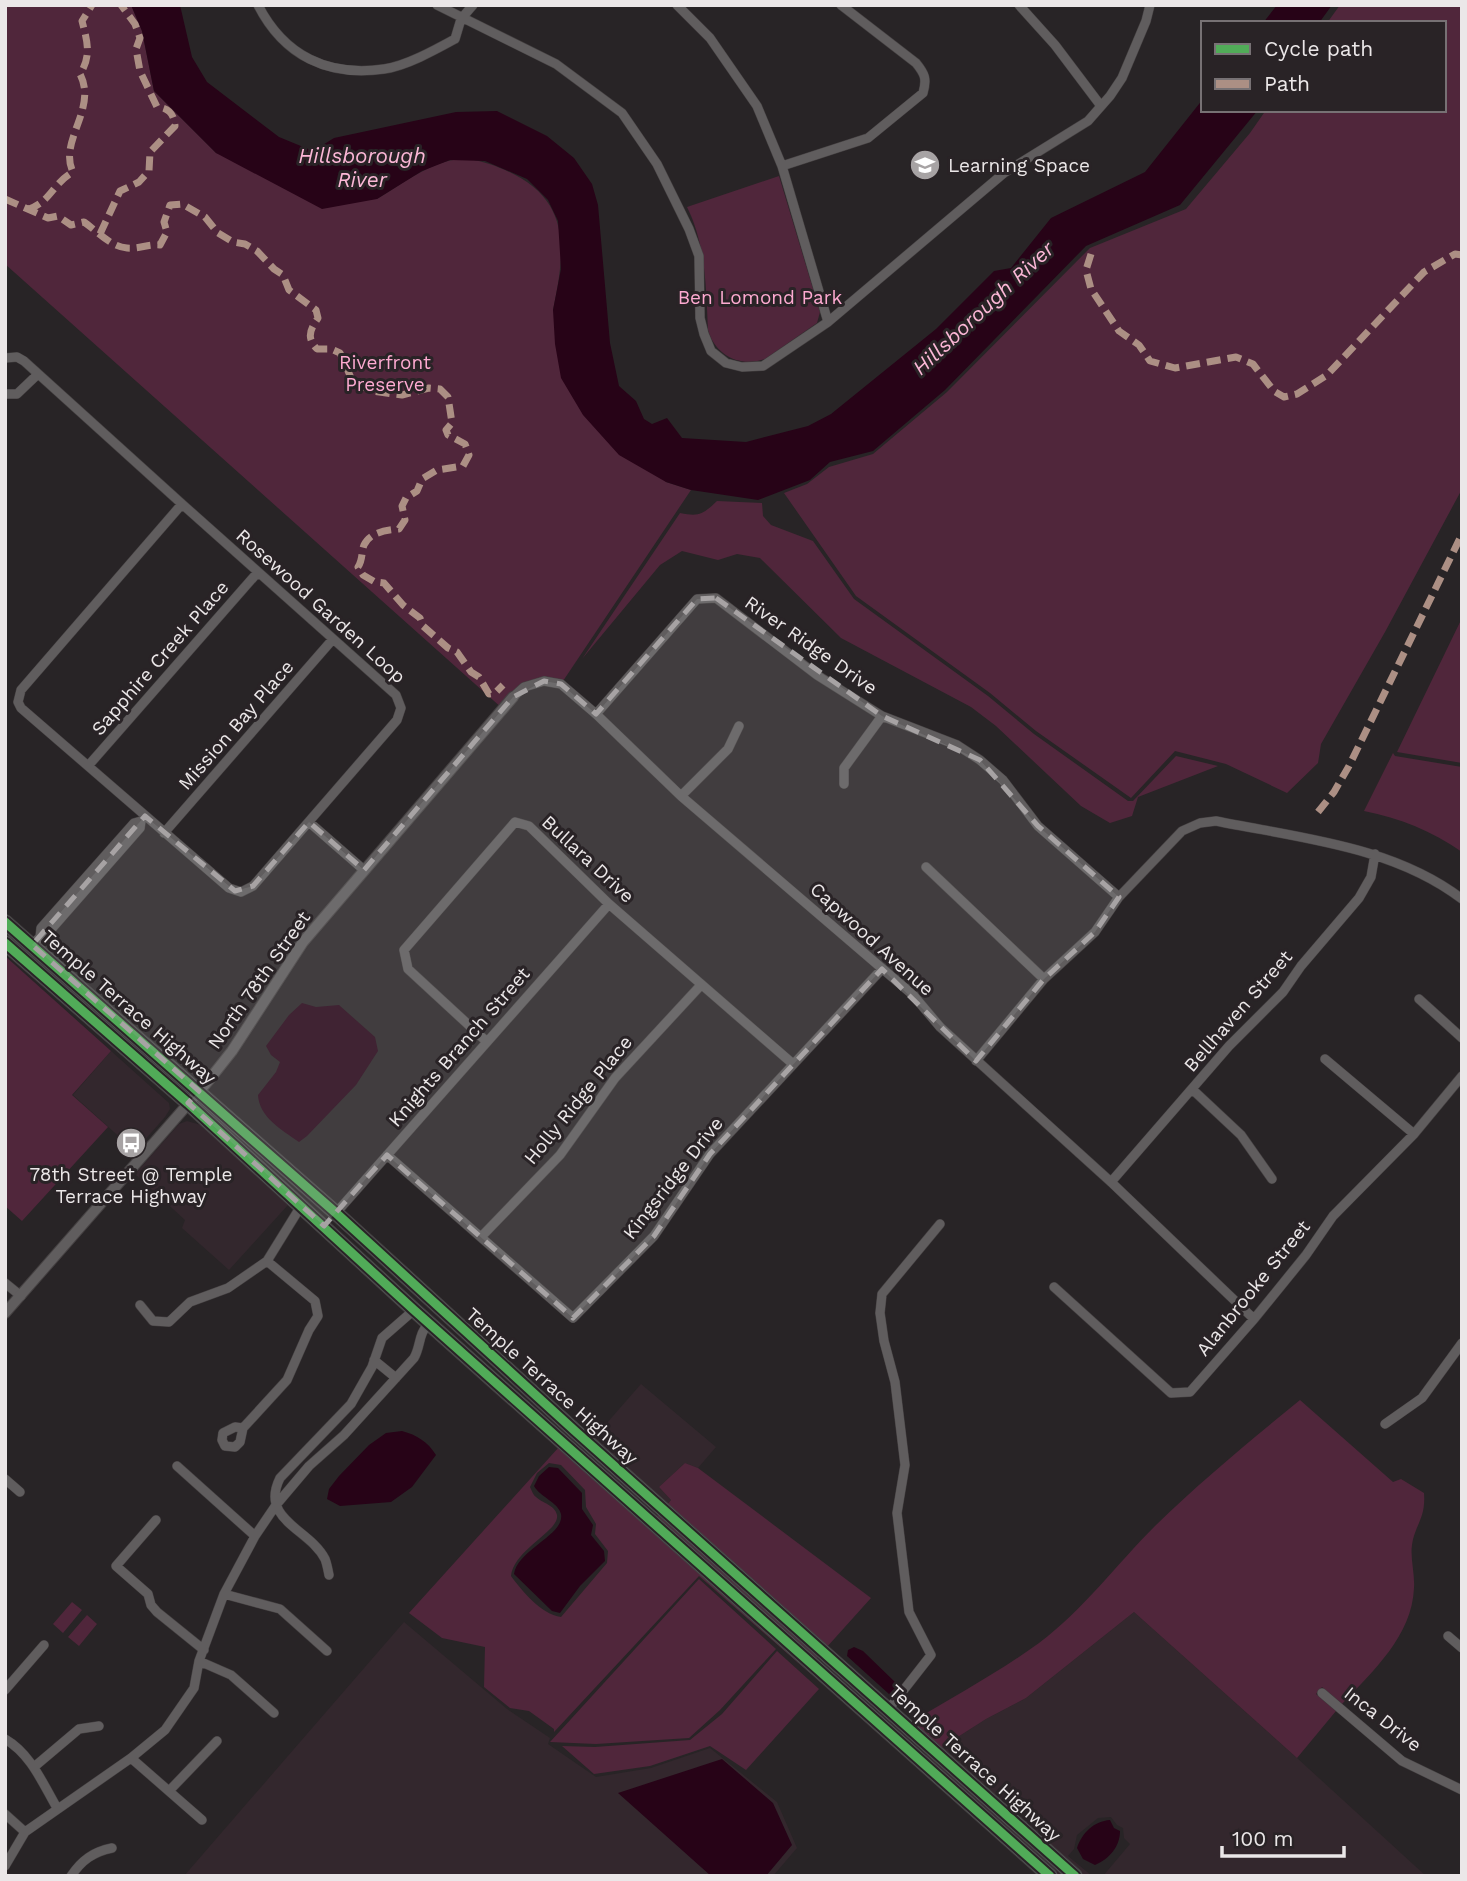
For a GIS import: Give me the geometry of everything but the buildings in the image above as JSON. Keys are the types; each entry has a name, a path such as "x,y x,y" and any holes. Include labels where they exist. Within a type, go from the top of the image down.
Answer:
{"main road":[{"name":"Temple Terrace Highway","path":"5,922 36,941 496,1360 1075,1876"},
{"path":"5,933 18,944 36,941"},
{"name":"Temple Terrace Highway","path":"5,943 188,1103 414,1310 1050,1876"},
{"path":"324,1226 336,1213"},
{"path":"414,1310 425,1309 470,1347 496,1360"},
{"path":"601,1477 612,1464"},
{"path":"814,1667 826,1654"}],"street":[{"path":"258,5 266,21 284,43 314,62 349,70 386,69 433,51 455,39 461,19 473,5"},
{"path":"437,5 556,64 622,113 657,164 689,229 698,256 701,318 711,351 726,363 743,367 763,366 828,322 1004,173 1088,121 1122,78 1150,5"},
{"path":"677,5 710,38 757,106 782,166 828,322"},
{"path":"782,166 868,138 923,93 925,74 916,63 841,5"},
{"path":"1019,5 1055,45 1101,106"},
{"name":"Rosewood Garden Loop","path":"5,358 17,357 37,374 396,695 401,708 397,720 309,822 253,886 242,892 235,891 164,833"},
{"path":"5,394 18,394 37,374"},
{"path":"164,833 143,819 88,766 21,708 18,696 182,505"},
{"name":"Sapphire Creek Place","path":"88,766 258,572"},
{"name":"River Ridge Drive","path":"596,714 697,599 716,598 817,675 881,716 957,745 980,760 1003,780 1038,825 1119,897"},
{"name":"Mission Bay Place","path":"164,833 333,639"},
{"name":"Capwood Avenue","path":"513,697 524,687 544,681 561,684 681,796 913,995 940,1027 1111,1182 1254,1320"},
{"name":"North 78th Street","path":"5,1314 232,1051 303,942 513,697"},
{"path":"844,784 844,768 881,716"},
{"path":"681,796 727,749 739,726"},
{"path":"36,941 47,934 102,866 140,828 143,819"},
{"path":"976,1061 1044,979 1095,932 1119,897 1182,831 1200,823 1216,821 1375,854 1416,869 1462,899"},
{"path":"309,822 364,870"},
{"name":"Bullara Drive","path":"485,1041 408,969 404,950 515,822 529,826 609,904 793,1064"},
{"name":"Bellhaven Street","path":"1111,1182 1229,1046 1283,992 1301,966 1359,898 1371,877 1375,854"},
{"path":"926,867 1044,979"},
{"name":"Knights Branch Street","path":"336,1213 485,1041 609,904"},
{"name":"Kingsridge Drive","path":"387,1155 573,1318 654,1236 710,1154 882,969"},
{"name":"Holly Ridge Place","path":"481,1237 560,1155 615,1078 701,985"},
{"path":"1419,999 1462,1038"},
{"path":"1325,1059 1414,1134"},
{"name":"Alanbrooke Street","path":"1054,1287 1171,1393 1190,1392 1254,1320 1333,1216 1414,1134 1462,1076"},
{"path":"1193,1090 1241,1135 1272,1179"},
{"path":"140,1305 153,1321 169,1322 190,1302 228,1288 267,1261 301,1206"},
{"path":"888,1710 931,1654 909,1612 897,1513 905,1465 895,1382 880,1313 882,1294 940,1224"},
{"path":"243,1428 287,1380 318,1316 315,1301 267,1261"},
{"path":"5,1283 21,1296"},
{"path":"329,1575 326,1560 318,1549 282,1517 276,1505 274,1491 280,1478 351,1404 363,1385 382,1338 414,1310"},
{"path":"5,1866 25,1832 131,1758 165,1730 194,1688 200,1661 224,1594 255,1536 276,1505 309,1466 344,1435 414,1358 419,1350 420,1335 429,1323"},
{"path":"1385,1424 1422,1398 1462,1343"},
{"path":"374,1360 396,1378"},
{"path":"177,1466 255,1536"},
{"path":"5,1479 20,1492"},
{"path":"156,1520 116,1566 148,1594 151,1605 157,1612 204,1650"},
{"path":"224,1594 280,1609 327,1651"},
{"path":"1448,1636 1462,1648"},
{"path":"5,1690 44,1645"},
{"path":"200,1661 230,1675 274,1713"},
{"name":"Inca Drive","path":"1322,1693 1402,1760 1462,1790"},
{"path":"34,1767 79,1729 99,1726"},
{"path":"5,1739 17,1746 34,1767 57,1808"},
{"path":"169,1791 217,1741"},
{"path":"131,1758 202,1820"},
{"path":"5,1814 25,1832"},
{"path":"71,1876 80,1863 96,1852 111,1848"}],"highlighted area":[{"path":"716,598 882,716 980,760 1038,826 1119,897 1095,932 1044,979 976,1061 882,969 710,1154 654,1236 573,1318 387,1155 324,1226 188,1103 199,1091 32,945 145,816 235,891 253,886 309,822 364,870 513,697 544,681 561,684 596,714 697,599"}],"shaded area":[{"path":"111,1051 169,1103 170,1109 165,1117 135,1151 73,1095"},
{"path":"187,1121 201,1125 288,1205 229,1270 182,1228 185,1220 135,1174 179,1124"},
{"path":"641,1384 716,1447 698,1468 685,1463 659,1487 671,1500 666,1506 592,1440"},
{"path":"1134,1612 1426,1876 1103,1876 1130,1844 1124,1838 1123,1828 1111,1817 1098,1818 1077,1835 1074,1849 1068,1856 1092,1876 1083,1876 939,1749 986,1719 1026,1698"},
{"path":"404,1622 507,1709 550,1738 548,1744 596,1777 651,1768 710,1748 777,1802 797,1848 773,1876 184,1876"},
{"path":"929,1753 1068,1876 1058,1876 923,1758"}],"green space":[{"name":"Riverfront Preserve","path":"5,5 131,5 142,31 154,91 216,153 377,199 429,168 448,161 470,160 505,170 527,182 542,195 553,211 561,246 553,310 666,482 691,490 561,684 542,683 528,687 503,709 5,264"},
{"path":"1340,5 1462,5 1462,489 1321,744 1318,763 1287,793 1226,764 1175,751 1131,798 1036,731 990,693 856,596 784,493 807,484 829,467 873,454 947,392 1090,248 1186,209 1265,112 1446,112 1446,21 1328,21"},
{"name":"Ben Lomond Park","path":"779,176 820,312 817,323 765,359 747,362 723,353 711,339 701,252 687,207"},
{"path":"717,501 762,503 763,516 771,525 813,541 854,599 1128,801 1133,801 1176,756 1218,766 1138,797 1132,816 1110,823 1081,806 996,726 971,707 841,638 760,558 737,554 718,560 682,551 660,565 582,659 680,513 701,513"},
{"path":"1462,618 1462,763 1397,752"},
{"path":"1393,753 1395,756 1462,767 1462,852 1415,826 1364,811"},
{"path":"5,956 111,1051 72,1095 108,1127 22,1221 5,1206"},
{"path":"1300,1400 1393,1482 1401,1479 1424,1493 1424,1502 1412,1545 1412,1605 1399,1637 1389,1652 1342,1704 1322,1687 1316,1694 1336,1711 1297,1758 1134,1612 1026,1698 986,1719 939,1749 915,1728 913,1721 977,1684 1055,1630 1172,1509"},
{"path":"559,1447 812,1672 811,1674 699,1576 554,1732 554,1729 529,1711 510,1708 484,1687 485,1647 442,1638 409,1613","holes":["549,1463 561,1465 585,1490 586,1507 596,1524 595,1534 608,1551 607,1563 561,1617 539,1607 511,1576 520,1557 556,1521 554,1509 535,1496 530,1487 537,1473"]},
{"path":"685,1463 698,1468 871,1598 826,1648 666,1506 671,1500 659,1487"},
{"path":"660,1513 819,1655 814,1661 655,1518"},
{"path":"699,1579 776,1649 720,1710 689,1738 596,1744 550,1742"},
{"path":"72,1602 82,1610 63,1633 53,1624"},
{"path":"87,1615 97,1624 79,1646 68,1637"},
{"path":"777,1651 819,1689 746,1770 710,1746 650,1766 594,1774 562,1746 595,1747 690,1740 722,1714"}],"water":[{"name":"Hillsborough River","path":"131,5 180,5 192,57 207,82 279,137 313,151 334,138 456,112 497,111 547,136 574,158 592,184 598,205 610,343 619,386 636,401 644,419 652,424 667,418 682,438 746,442 808,426 831,414 936,329 994,271 1011,268 1051,218 1145,172 1201,102 1201,112 1256,112 1180,205 1086,246 945,390 873,451 830,462 810,480 758,500 691,490 666,482 619,455 583,415 561,378 555,344 553,310 561,269 558,221 548,200 527,179 485,161 450,160 422,171 377,199 322,209 216,153 154,91 142,31"},
{"path":"1277,5 1332,5 1320,21 1265,21"},
{"path":"302,1003 316,1007 339,1005 375,1037 378,1051 356,1085 299,1142 267,1116 259,1103 258,1095 276,1072 280,1062 271,1055 266,1046 289,1015"},
{"path":"402,1431 422,1440 436,1455 412,1487 391,1502 340,1506 327,1499 329,1489 339,1476 369,1445 386,1433"},
{"path":"549,1467 558,1468 582,1493 582,1509 593,1525 591,1535 604,1551 605,1561 580,1586 560,1613 552,1611 514,1574 524,1557 549,1536 560,1522 559,1510 534,1486 539,1476"},
{"path":"854,1647 863,1651 897,1684 893,1694 889,1694 847,1656 848,1650"},
{"path":"722,1759 773,1803 792,1845 766,1876 711,1876 618,1793"},
{"path":"1110,1820 1114,1828 1120,1831 1116,1847 1109,1856 1095,1865 1083,1859 1077,1848 1082,1837 1089,1829"}],"marked path":[{"path":"27,210 42,202 73,172 70,149 82,112 84,87 80,74 87,54 82,21 92,5"},
{"path":"100,234 120,191 139,182 149,171 150,152 175,126 170,112 157,107 140,71 136,49 140,38 135,24 121,5"},
{"path":"5,199 48,218 58,216 71,225 84,222 110,242 127,248 160,245 167,232 164,222 170,205 182,204 205,217 218,233 257,251 283,275 289,290 316,310 318,318 310,334 311,341 317,349 331,349 340,353 352,380 371,391 402,395 429,388 440,389 448,397 452,423 446,430 448,435 465,444 469,455 463,466 437,470 422,479 417,491 406,498 402,506 405,520 399,529 370,537 364,545 358,567 363,575 375,582 384,583 403,605 420,618 423,626 448,648 457,652 471,672 479,677 489,694 495,693 503,685"},
{"path":"1091,254 1086,270 1091,289 1119,331 1139,345 1150,361 1175,368 1236,357 1253,364 1274,391 1284,397 1297,394 1327,375 1424,272 1455,254 1462,255"},
{"path":"1318,812 1349,766 1462,534"}],"cycle path":[{"path":"5,922 336,1213 575,1431 1075,1876"},
{"path":"5,943 188,1103 414,1310 1050,1876"}],"place":[{"name":"Learning Space","path":"925,165"},
{"name":"78th Street @ Temple Terrace Highway","path":"131,1143"}]}
